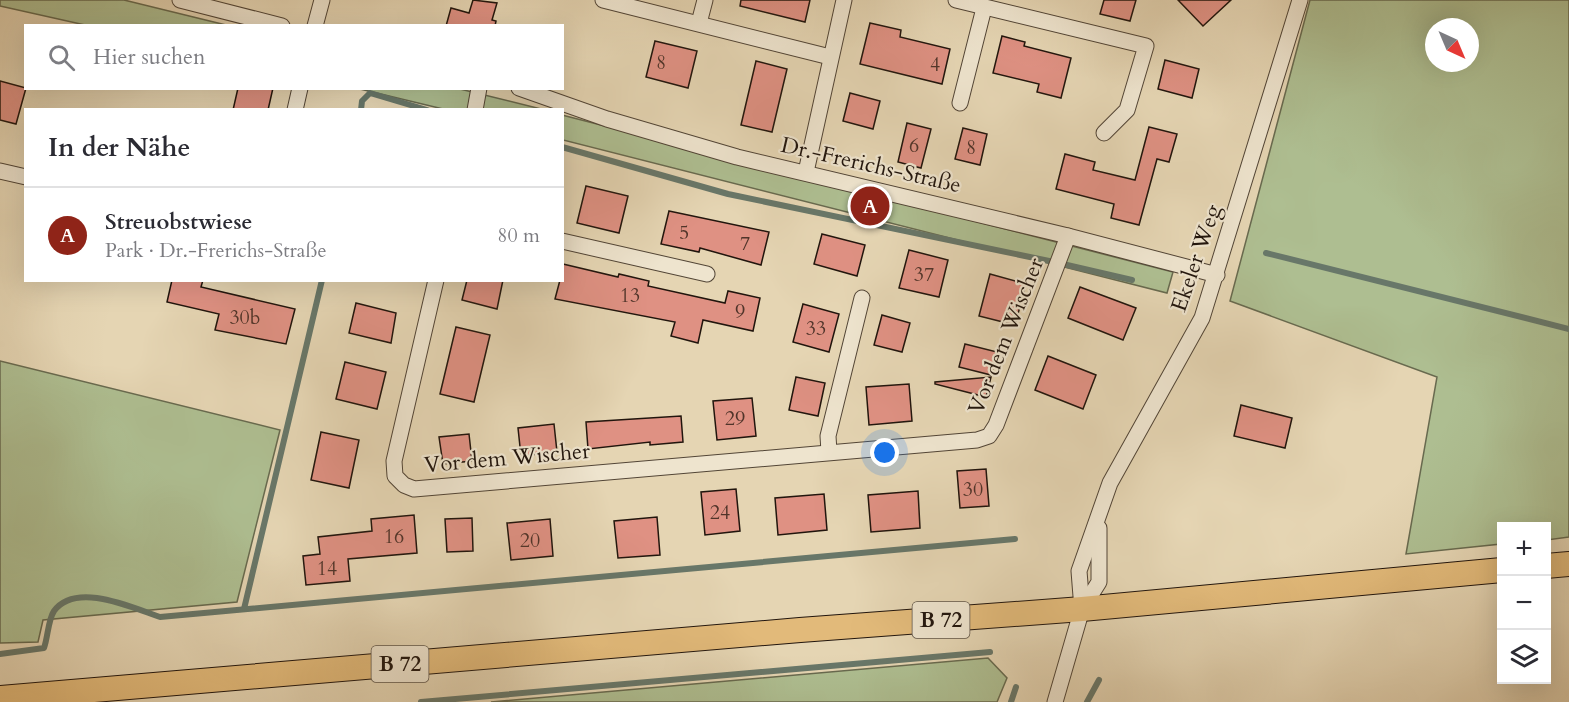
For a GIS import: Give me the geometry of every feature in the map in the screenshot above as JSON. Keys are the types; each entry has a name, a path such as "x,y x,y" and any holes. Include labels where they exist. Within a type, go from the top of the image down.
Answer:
{"main road":[{"path":"1551,566 1569,564"},
{"name":"B 72","path":"0,698 788,631 1082,609 1497,570"}],"street":[{"path":"180,0 274,24"},
{"path":"315,24 321,0"},
{"path":"603,0 830,57"},
{"path":"699,24 705,0"},
{"path":"806,172 844,0"},
{"path":"956,0 1146,46 1126,110 1104,133"},
{"name":"Ekeler Weg","path":"1055,702 1082,609 1079,571 1098,516 1116,469 1202,318 1300,0"},
{"path":"960,103 984,8"},
{"path":"295,108 300,90"},
{"path":"474,108 479,90"},
{"name":"Dr.-Frerichs-Straße","path":"525,90 607,119 737,157 1068,236 1217,275"},
{"path":"0,171 24,177"},
{"name":"Vor dem Wischer","path":"436,282 394,461 394,476 404,485 414,489 977,440 989,436 996,425 1068,236"},
{"path":"564,241 707,274"},
{"path":"829,452 828,436 862,298"}],"green space":[{"path":"0,0 124,0 222,24 81,24 0,6"},
{"path":"1310,0 1569,0 1569,537 1551,539 1551,522 1497,522 1497,544 1406,554 1437,377 1230,301"},
{"path":"364,90 464,90 537,108 439,108"},
{"path":"564,116 1173,272 1167,293 564,140"},
{"path":"0,361 280,430 237,602 43,620 38,642 0,643"},
{"path":"988,658 1007,678 997,702 491,702"}],"building":[{"path":"473,0 497,3 492,20 496,21 495,24 447,24 451,8 469,13"},
{"path":"741,0 810,0 805,22 740,6"},
{"path":"1104,0 1136,0 1130,21 1100,14"},
{"path":"1178,0 1231,0 1203,26"},
{"path":"870,23 901,30 900,37 950,49 942,84 860,64"},
{"path":"1002,36 1025,42 1024,46 1071,58 1061,98 1037,92 1039,84 993,73"},
{"path":"655,41 697,51 688,88 646,77"},
{"path":"1165,60 1199,69 1192,98 1158,89"},
{"path":"756,61 787,69 772,132 741,125"},
{"path":"0,81 24,87 25,90 16,124 0,120"},
{"path":"238,90 273,90 268,108 233,108"},
{"path":"850,93 880,101 873,129 843,121"},
{"path":"907,123 931,129 921,168 898,162"},
{"path":"1149,127 1177,134 1169,162 1157,159 1139,225 1111,218 1114,204 1056,189 1065,154 1095,162 1093,170 1135,180"},
{"path":"963,128 987,134 980,165 955,159"},
{"path":"586,186 628,196 619,233 577,223"},
{"path":"669,211 769,232 761,265 700,248 699,252 661,244"},
{"path":"822,234 865,245 857,276 814,264"},
{"path":"909,250 948,260 939,297 899,288"},
{"path":"564,264 618,277 619,274 649,281 648,286 725,303 728,291 760,298 753,331 703,320 698,343 671,336 675,322 555,299 559,282 564,282"},
{"path":"990,274 1026,284 1015,325 979,316"},
{"path":"172,282 202,282 201,287 295,309 286,344 215,330 219,314 167,302"},
{"path":"466,282 503,282 497,309 462,300"},
{"path":"1080,287 1136,308 1123,340 1068,318"},
{"path":"356,303 396,313 391,343 349,333"},
{"path":"803,304 839,314 829,352 793,342"},
{"path":"882,315 910,323 902,352 874,345"},
{"path":"456,327 490,335 474,402 440,394"},
{"path":"965,344 997,352 991,375 959,367"},
{"path":"1048,356 1096,375 1083,409 1035,390"},
{"path":"345,362 386,372 377,409 336,399"},
{"path":"796,377 825,383 818,416 789,410"},
{"path":"991,377 986,397 935,384 935,382"},
{"path":"909,384 912,421 869,425 866,387"},
{"path":"752,398 756,436 717,440 713,401"},
{"path":"1241,405 1292,418 1285,448 1234,436"},
{"path":"681,416 683,442 650,445 650,442 588,449 586,422"},
{"path":"554,424 557,452 521,456 518,428"},
{"path":"321,432 359,440 349,488 311,480"},
{"path":"469,434 472,461 443,464 439,437"},
{"path":"986,469 989,506 960,508 957,471"},
{"path":"736,489 740,531 705,535 701,492"},
{"path":"918,491 920,528 871,532 868,495"},
{"path":"824,494 827,530 778,535 775,498"},
{"path":"414,515 417,553 348,559 350,581 306,585 303,556 320,554 318,537 372,531 371,519"},
{"path":"657,517 660,555 618,558 614,521"},
{"path":"472,518 473,551 447,552 445,519"},
{"path":"550,519 553,556 511,560 507,523"}],"waterway":[{"path":"361,108 362,101 370,93 420,108"},
{"path":"564,148 728,194 1054,262"},
{"path":"1266,253 1569,329"},
{"path":"1067,265 1132,280"},
{"path":"244,609 322,282"},
{"path":"0,654 44,648 54,611 64,602 76,598 105,599 160,617 1015,539"},
{"path":"421,702 990,652"},
{"path":"1087,702 1099,680"},
{"path":"1011,702 1016,687"}],"place":[{"name":"Streuobstwiese","path":"870,206"}]}
